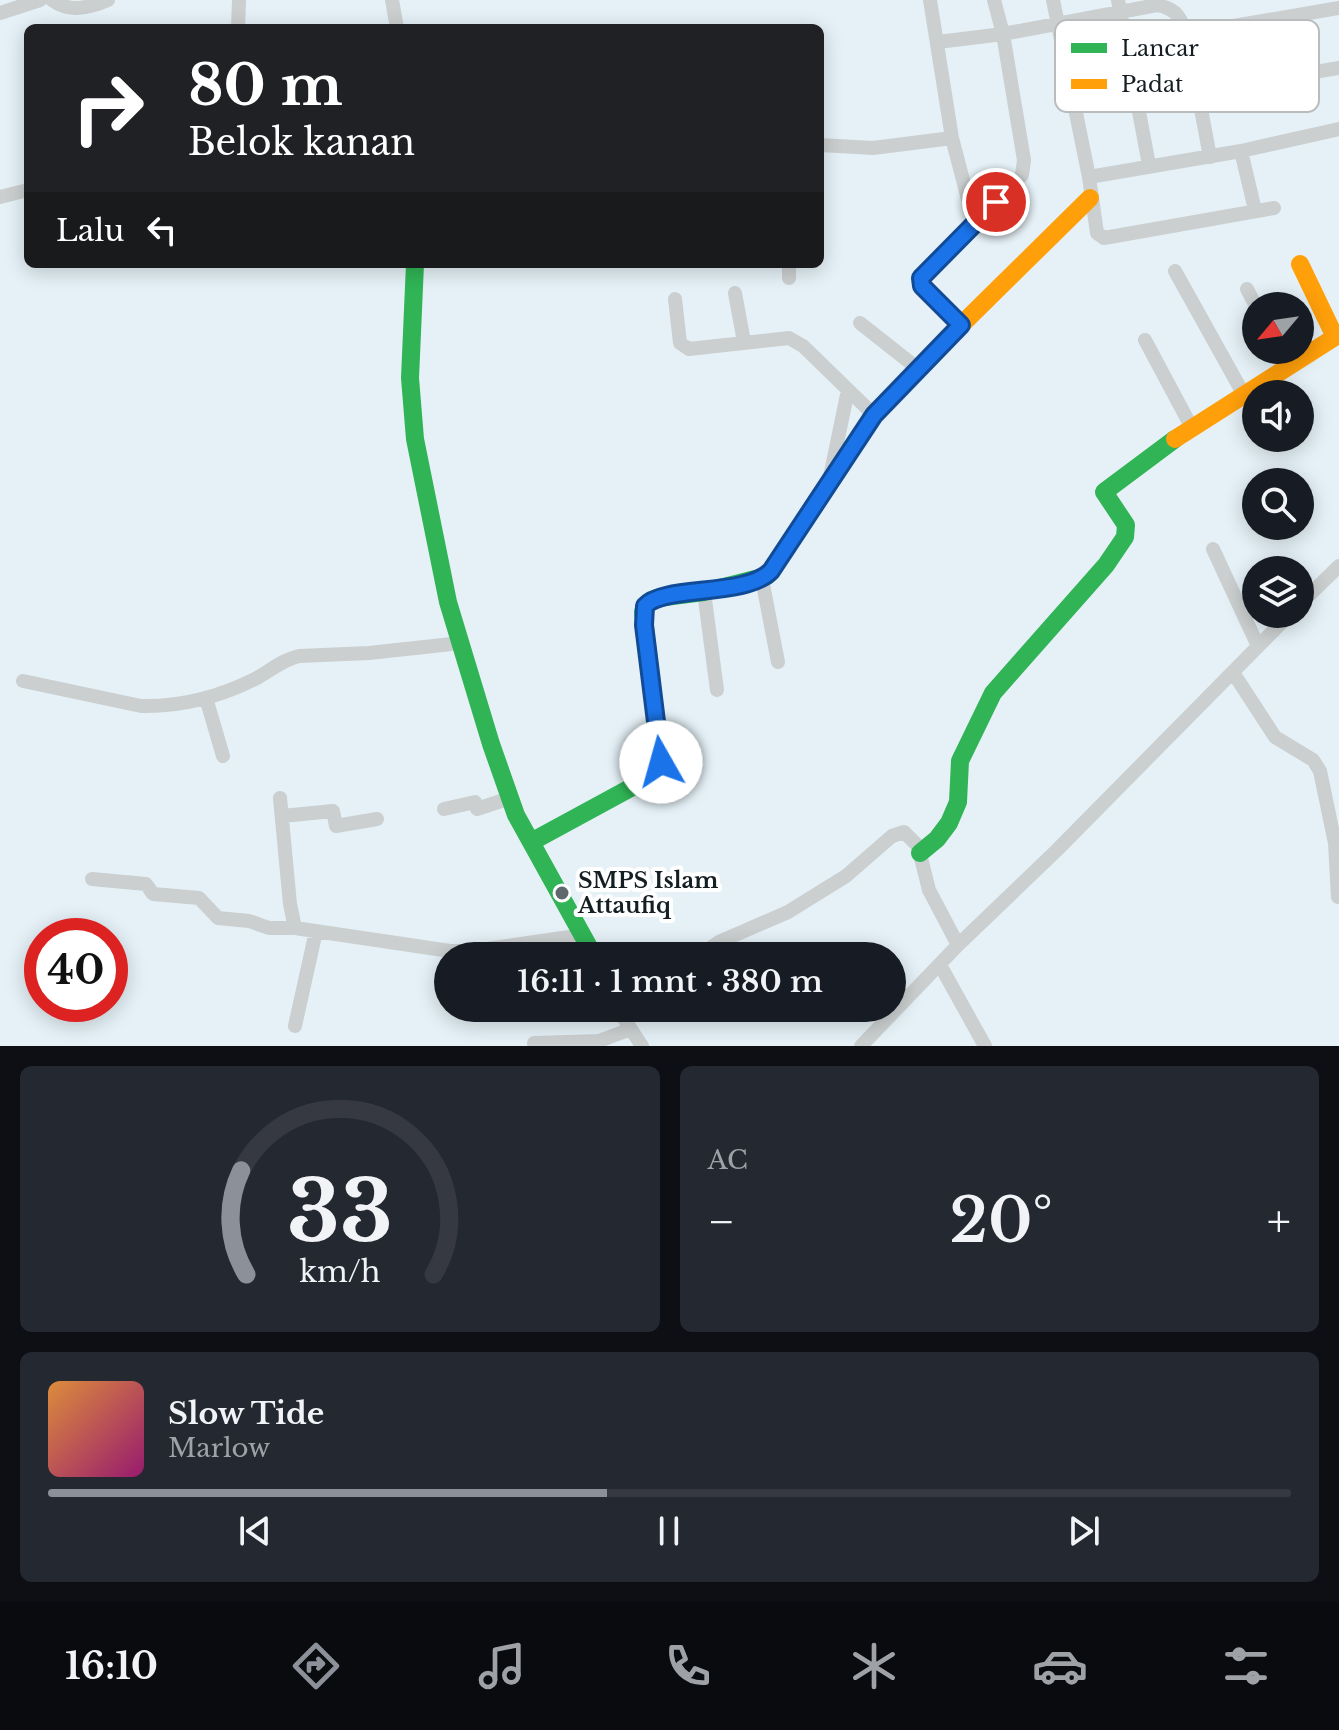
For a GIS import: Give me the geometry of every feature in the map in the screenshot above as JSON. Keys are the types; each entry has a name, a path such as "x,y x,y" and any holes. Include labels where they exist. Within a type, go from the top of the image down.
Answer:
{"street":[{"path":"0,13 40,0"},
{"path":"52,0 69,9 108,0"},
{"path":"238,24 239,0"},
{"path":"392,0 396,24"},
{"path":"930,0 952,138 974,222"},
{"path":"961,325 920,282 1022,175 1024,160 1003,34 994,0"},
{"path":"1053,0 1057,20"},
{"path":"1337,0 1339,15"},
{"path":"1072,20 1120,6 1157,5 1173,8 1181,20"},
{"path":"1269,20 1339,8"},
{"path":"938,42 1055,25"},
{"path":"1319,71 1339,68"},
{"path":"1076,112 1097,233 1104,238 1274,208"},
{"path":"1139,112 1149,165"},
{"path":"1202,112 1210,157"},
{"path":"1089,177 1210,157 1339,129"},
{"path":"824,145 881,148 952,138"},
{"path":"1241,151 1255,210"},
{"path":"0,197 24,191"},
{"path":"531,842 647,779 658,769 660,752 643,612 649,602 762,579 778,562 874,415 917,368 1090,198"},
{"path":"1300,264 1313,292"},
{"path":"415,268 410,378 415,439 448,602 510,798 587,942"},
{"path":"1175,271 1242,391"},
{"path":"735,293 744,342"},
{"path":"1314,293 1335,337 1314,346"},
{"path":"675,299 680,343 685,348 780,337 797,341 874,415"},
{"path":"860,323 917,368"},
{"path":"1145,340 1192,428"},
{"path":"1261,380 1278,364"},
{"path":"828,485 848,390"},
{"path":"920,853 937,839 949,823 958,802 960,761 993,693 1106,565 1125,537 1126,525 1104,492 1192,428 1242,396"},
{"path":"1213,549 1258,646"},
{"path":"1314,590 1339,566"},
{"path":"762,579 778,662"},
{"path":"704,592 717,690"},
{"path":"867,1043 958,945 1234,674 1276,628"},
{"path":"23,681 141,706 160,706 206,698 299,656 369,653 461,643"},
{"path":"1234,674 1275,737 1313,760 1320,771 1335,843 1338,897"},
{"path":"206,698 223,756"},
{"path":"280,798 295,928"},
{"path":"444,809 475,802 477,809 510,798"},
{"path":"282,816 333,811 336,826 377,819"},
{"path":"719,942 788,912 846,876 898,833 904,832 918,846 929,890 958,945"},
{"path":"92,879 146,884 153,894 199,898 218,918 249,921 269,928 295,928 450,951 472,951 583,935"},
{"path":"295,1026 316,931"},
{"path":"940,965 985,1046"},
{"path":"626,1022 642,1046"},
{"path":"534,1043 599,1041 631,1029"}],"traffic: fast":[{"path":"415,268 410,378 415,439 448,602 516,815 586,942"},
{"path":"531,842 647,779 658,769 660,752 643,612 649,602 767,576 874,415 949,337"},
{"path":"920,853 937,839 949,823 958,802 960,761 993,693 1106,565 1125,537 1126,525 1104,492 1175,439"}],"traffic: slow":[{"path":"949,337 1090,198"},
{"path":"1175,439 1335,337 1300,264"}],"place":[{"name":"SMPS Islam Attaufiq","path":"562,893"}],"route":[{"path":"661,762 644,625 645,606 657,598 704,592 767,576 874,415 961,325 922,286 921,278 996,202"}]}
